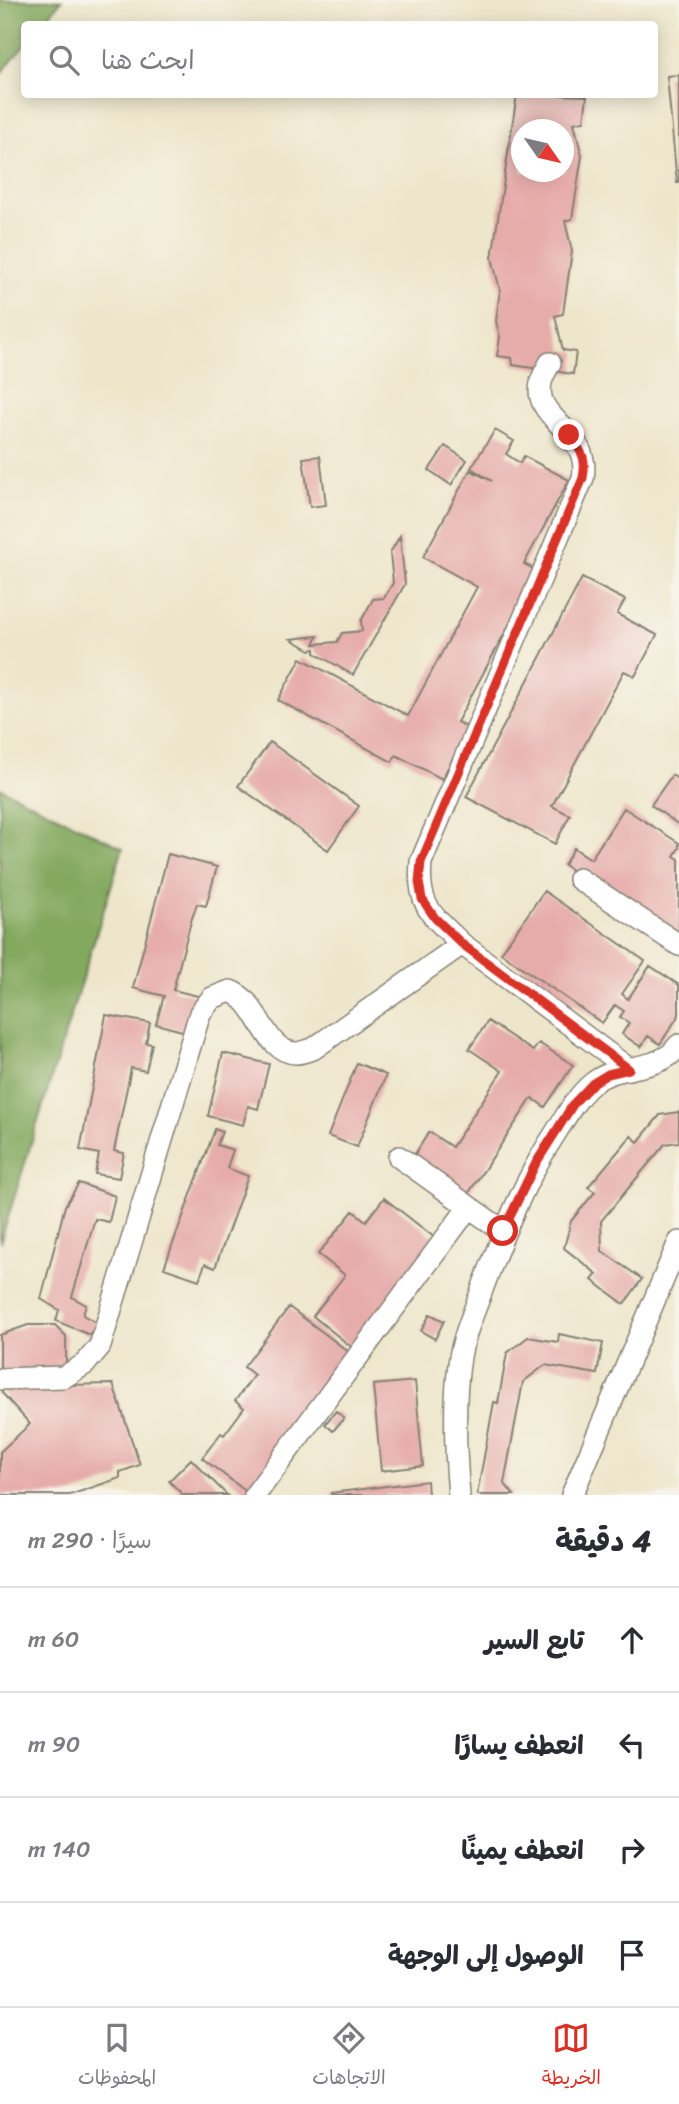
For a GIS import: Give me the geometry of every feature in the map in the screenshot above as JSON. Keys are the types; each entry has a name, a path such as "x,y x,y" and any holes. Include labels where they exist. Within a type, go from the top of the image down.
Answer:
{"street":[{"path":"550,363 541,382 540,394 544,406 583,454 583,478 421,862 419,882 422,899 435,918 462,944 629,1069"},
{"path":"579,880 679,946"},
{"path":"0,1379 64,1377 85,1364 100,1346 205,1003 230,991 237,994 244,998 278,1047 296,1053 313,1049 462,944"},
{"path":"459,1495 456,1385 461,1353 503,1231 536,1163 574,1103 593,1083 608,1074 668,1056 679,1045"},
{"path":"399,1157 503,1231"},
{"path":"255,1495 469,1207"},
{"path":"572,1495 679,1242"}],"green space":[{"path":"0,0 62,0 44,21 21,21 21,49 0,75"},
{"path":"0,788 123,848 0,1243"}],"building":[{"path":"679,75 679,183 677,183 667,76"},
{"path":"516,98 587,98 584,121 574,123 574,119 513,119"},
{"path":"574,123 582,156 572,219 565,221 572,251 563,314 555,316 563,350 576,352 573,374 513,365 512,358 497,356 500,337 496,321 500,290 492,258 511,133 511,182 574,182"},
{"path":"495,430 514,441 506,454 520,463 524,456 569,480 524,564 538,571 457,722 469,728 442,779 396,755 392,762 278,700 301,658 408,716 477,587 423,557 470,470 492,481 471,468"},
{"path":"445,446 467,460 451,485 429,470"},
{"path":"320,456 326,505 310,507 303,458"},
{"path":"400,536 405,584 353,675 315,653 315,649 310,650 291,639 318,636 314,644 337,642 342,633 362,631 361,621 373,599 384,598 393,583 390,553"},
{"path":"582,578 625,600 617,614 657,635 635,676 624,671 552,806 570,815 555,844 466,797"},
{"path":"270,742 359,806 328,850 238,786"},
{"path":"672,775 679,780 679,825 651,805"},
{"path":"624,808 679,843 674,856 679,859 679,939 564,865 574,848 591,859"},
{"path":"168,854 217,867 206,906 197,904 173,990 206,998 197,1035 156,1024 164,996 133,988"},
{"path":"544,891 645,961 622,994 628,999 650,966 679,985 679,1015 660,1044 648,1036 641,1047 622,1034 629,1023 620,1017 624,1011 615,1005 602,1023 501,953"},
{"path":"106,1015 150,1023 146,1043 152,1044 146,1071 131,1068 114,1151 124,1153 119,1178 95,1174 99,1154 80,1150"},
{"path":"488,1021 533,1051 539,1043 573,1065 545,1107 532,1098 468,1194 413,1157 429,1132 452,1147 502,1071 469,1049"},
{"path":"223,1053 269,1064 258,1109 248,1106 243,1125 208,1116"},
{"path":"357,1063 386,1075 357,1147 328,1136"},
{"path":"679,1112 679,1142 665,1144 601,1221 602,1251 642,1279 624,1304 592,1280 597,1274 564,1248 571,1221 595,1192 588,1187 631,1136 638,1142 660,1115"},
{"path":"215,1129 222,1132 217,1145 233,1150 227,1168 248,1176 215,1268 205,1264 199,1280 164,1268"},
{"path":"79,1183 115,1196 109,1222 95,1219 72,1297 86,1305 83,1315 97,1323 90,1335 56,1321 59,1310 41,1299 65,1206"},
{"path":"384,1198 444,1245 359,1353 313,1316 345,1275 318,1254 353,1211 366,1221"},
{"path":"289,1307 357,1358 247,1492 202,1458 244,1408 235,1401 254,1375 244,1367"},
{"path":"430,1314 444,1321 435,1339 421,1331"},
{"path":"28,1325 55,1325 66,1336 66,1385 113,1384 140,1465 120,1472 120,1478 70,1495 0,1495 0,1452 30,1424 3,1394 0,1386 0,1335"},
{"path":"559,1334 603,1343 597,1374 545,1365 523,1382 504,1483 514,1495 477,1495 494,1402 498,1403 507,1353 528,1337 558,1342"},
{"path":"415,1381 423,1466 381,1471 373,1385"},
{"path":"336,1411 344,1418 333,1431 325,1424"},
{"path":"191,1459 227,1495 183,1495 169,1481"},
{"path":"427,1481 428,1495 331,1495 331,1493"}],"route":[{"path":"503,1231 536,1163 574,1103 593,1083 608,1074 629,1069 462,944 435,918 422,899 419,882 421,862 583,478 583,454 569,435"}]}
